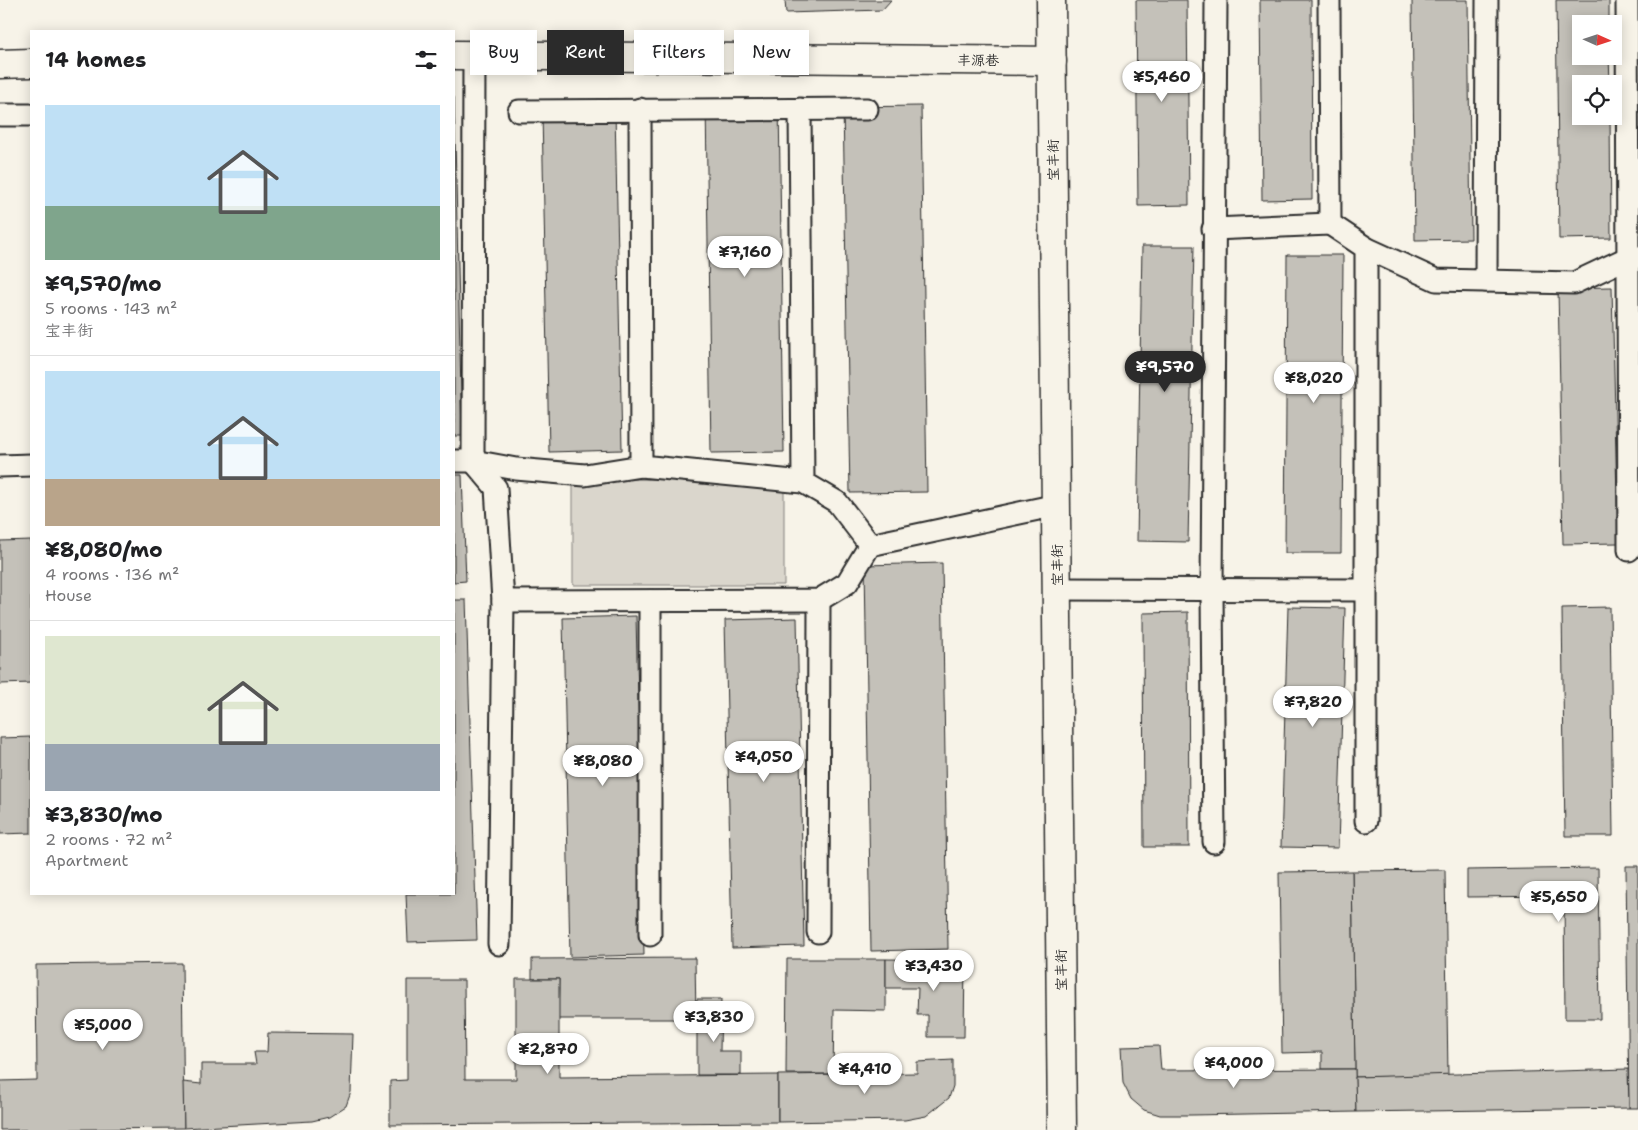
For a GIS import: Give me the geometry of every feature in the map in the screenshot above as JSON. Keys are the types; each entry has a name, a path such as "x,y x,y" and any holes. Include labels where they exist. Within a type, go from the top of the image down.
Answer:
{"street":[{"name":"宝丰街","path":"1051,0 1062,1130"},
{"path":"1214,842 1212,590 1216,0"},
{"path":"1329,0 1330,224"},
{"path":"1486,281 1487,0"},
{"path":"1627,0 1632,258 1629,550"},
{"name":"丰源巷","path":"464,55 1052,61"},
{"path":"463,461 464,55"},
{"path":"0,64 30,63"},
{"path":"640,109 641,466"},
{"path":"800,109 802,482"},
{"path":"519,111 867,109"},
{"path":"0,116 30,115"},
{"path":"1213,228 1330,224 1366,248 1436,280 1574,283 1632,258"},
{"path":"1366,248 1366,821"},
{"path":"463,461 516,470 584,474 641,466 802,482 837,502 870,545"},
{"path":"463,461 496,488 503,601 498,944"},
{"path":"0,466 30,465"},
{"path":"503,601 820,600 847,583 870,545 1057,505"},
{"path":"1057,589 1366,590"},
{"path":"818,932 820,600"},
{"path":"650,602 650,935"}],"shaded area":[{"path":"573,479 784,480 784,585 573,585"}],"building":[{"path":"785,0 891,0 882,10 786,13"},
{"path":"1136,0 1187,0 1189,205 1138,206"},
{"path":"1260,0 1311,0 1312,199 1262,200"},
{"path":"1412,0 1468,0 1471,239 1415,240"},
{"path":"1556,0 1609,0 1609,15 1572,15 1572,65 1609,65 1610,75 1572,75 1572,125 1610,125 1611,238 1559,239"},
{"path":"779,102 784,452 711,453 706,103"},
{"path":"921,106 927,492 850,493 843,107"},
{"path":"615,111 622,450 549,452 542,113"},
{"path":"455,139 462,436 455,436"},
{"path":"1142,246 1194,246 1188,542 1137,541"},
{"path":"1287,255 1343,255 1341,553 1285,553"},
{"path":"1612,287 1618,543 1563,544 1558,288"},
{"path":"455,475 462,475 466,581 455,582"},
{"path":"30,540 30,683 0,684 0,541"},
{"path":"942,563 948,949 871,951 865,565"},
{"path":"455,600 466,600 477,940 408,942 406,895 455,895"},
{"path":"1288,607 1345,608 1338,848 1281,847"},
{"path":"1610,607 1613,836 1565,836 1562,608"},
{"path":"1188,612 1189,847 1144,847 1143,613"},
{"path":"636,616 644,955 570,957 563,618"},
{"path":"797,618 804,946 732,948 725,620"},
{"path":"30,737 30,833 0,834 0,738"},
{"path":"1626,866 1638,866 1638,1108 1629,1108"},
{"path":"1598,868 1600,1019 1565,1019 1564,896 1467,897 1467,870"},
{"path":"1445,870 1448,1076 1355,1077 1352,871"},
{"path":"1352,871 1355,1069 1322,1069 1322,1052 1282,1053 1279,872"},
{"path":"695,958 696,1019 558,1019 559,979 532,979 532,959"},
{"path":"787,959 886,959 886,1011 834,1010 833,1074 786,1074"},
{"path":"886,959 965,960 964,1037 928,1037 928,1015 917,1015 918,988 886,988"},
{"path":"182,963 184,1128 0,1130 0,1081 37,1080 36,965"},
{"path":"516,979 559,979 559,1077 778,1075 778,1122 390,1125 390,1081 407,1080 407,980 464,980 465,1079 516,1079"},
{"path":"697,999 721,999 720,1051 741,1051 741,1075 697,1075"},
{"path":"268,1033 353,1034 351,1092 346,1106 329,1117 312,1121 184,1128 183,1082 201,1084 201,1064 256,1064 254,1052 267,1052"},
{"path":"1159,1046 1161,1070 1355,1069 1356,1112 1160,1115 1144,1110 1131,1099 1123,1083 1121,1047"},
{"path":"953,1060 953,1086 949,1098 926,1116 905,1120 778,1122 778,1075 917,1073 917,1062"},
{"path":"1628,1069 1629,1108 1356,1112 1355,1077"}]}
